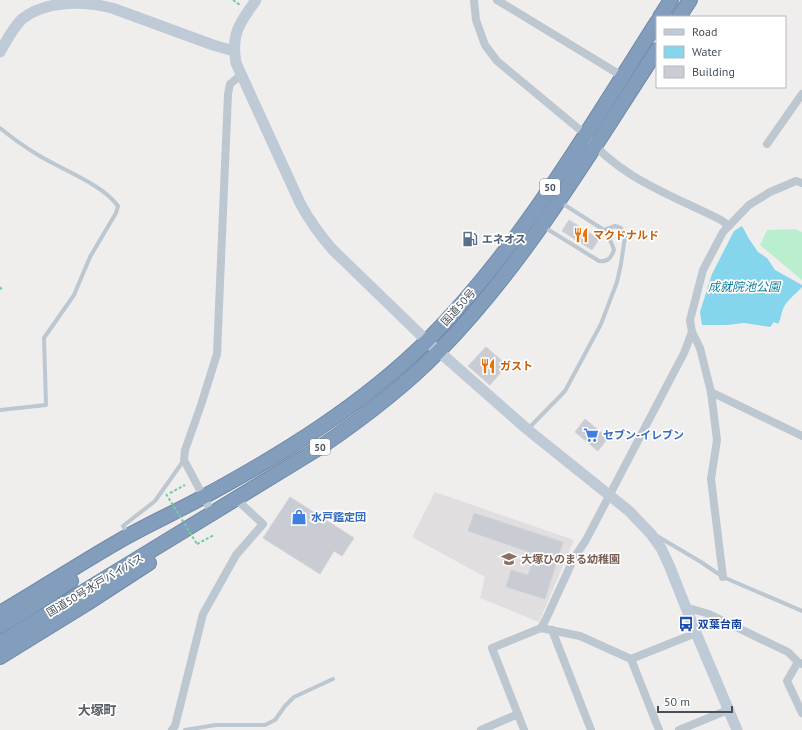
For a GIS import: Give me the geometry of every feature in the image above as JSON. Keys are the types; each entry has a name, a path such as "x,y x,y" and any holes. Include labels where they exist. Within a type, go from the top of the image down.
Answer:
{"highway":[{"path":"661,16 671,0"},
{"path":"680,16 690,0"},
{"name":"国道50号","path":"178,510 204,497 288,449 328,422 374,386 427,340 472,292 505,251 585,134 656,24"},
{"name":"国道50号","path":"190,527 344,432 405,383 439,351 495,288 519,258 542,226 656,52"},
{"path":"0,612 129,536 178,510"},
{"name":"国道50号水戸バイパス","path":"0,626 178,510"},
{"path":"0,657 86,604 152,560 190,527"},
{"name":"国道50号水戸バイパス","path":"0,643 190,527"}],"street":[{"path":"256,0 238,27 234,51 236,63 300,203 318,234 439,351 528,430 629,511 652,534 669,565 737,730"},
{"path":"474,0 476,20 483,40 485,45 497,60 585,134 594,146 639,180 721,220 729,226"},
{"path":"497,0 622,76"},
{"path":"0,52 10,34 22,19 34,9 65,1 112,8 213,45 234,51"},
{"path":"212,513 184,460 185,450 218,354 228,94 230,84 241,75"},
{"path":"767,144 802,94"},
{"path":"723,577 711,479 717,440 711,392 700,348 692,332 690,320 703,270 723,232 749,205 770,192 796,181 802,183"},
{"path":"541,628 574,558 586,540 684,353 692,332"},
{"path":"711,392 802,436"},
{"path":"172,730 175,726 203,614 236,555 263,524 236,499"},
{"path":"685,606 709,614 788,652 800,663 787,681 802,713"},
{"path":"524,730 492,648 541,628 580,636 631,659 659,730"},
{"path":"552,630 591,730"},
{"path":"631,659 696,633"},
{"path":"679,730 728,710"},
{"path":"480,730 518,714"}],"lane":[{"path":"0,128 36,154 90,183 114,201 118,206 116,213 90,257 74,295 44,338 46,406 0,410"},
{"path":"542,226 599,261 604,262 608,260 614,250 604,230 558,201"},
{"path":"528,430 565,391 601,324 617,282 625,237 621,228 615,226 604,230"},
{"path":"129,536 123,526 155,501 184,460"},
{"path":"652,534 688,554 723,577 802,611"},
{"path":"185,730 216,725 265,725 275,720 285,706 294,697 333,678"}],"path":[{"path":"185,485 166,494 197,544 214,535"}],"shaded area":[{"name":"大塚ひのまる幼稚園","path":"435,492 574,540 539,622 480,598 485,577 412,537"}],"green space":[{"path":"795,229 802,232 802,280 760,245 767,230"}],"water":[{"name":"成就院池公園","path":"742,226 758,252 767,258 775,270 802,285 802,287 790,298 783,308 778,324 774,322 770,327 744,323 702,325 700,312 712,274 734,231"}],"building":[{"name":"マクドナルド","path":"569,220 599,239 592,250 562,231"},
{"name":"ガスト","path":"486,347 507,365 490,385 468,366"},
{"name":"セブン-イレブン","path":"585,419 608,438 598,451 575,432"},
{"name":"水戸鑑定団","path":"290,497 354,538 342,556 334,551 320,574 263,538"},
{"path":"474,513 563,542 545,599 506,587 511,570 528,575 535,554 468,531"}],"place":[{"name":"マクドナルド","path":"581,235"},
{"name":"エネオス","path":"470,239"},
{"name":"ガスト","path":"488,366"},
{"name":"セブン-イレブン","path":"591,435"},
{"name":"水戸鑑定団","path":"299,517"},
{"name":"大塚ひのまる幼稚園","path":"509,559"},
{"name":"双葉台南","path":"686,624"}],"district":[{"name":"大塚町","path":"97,710"}]}
